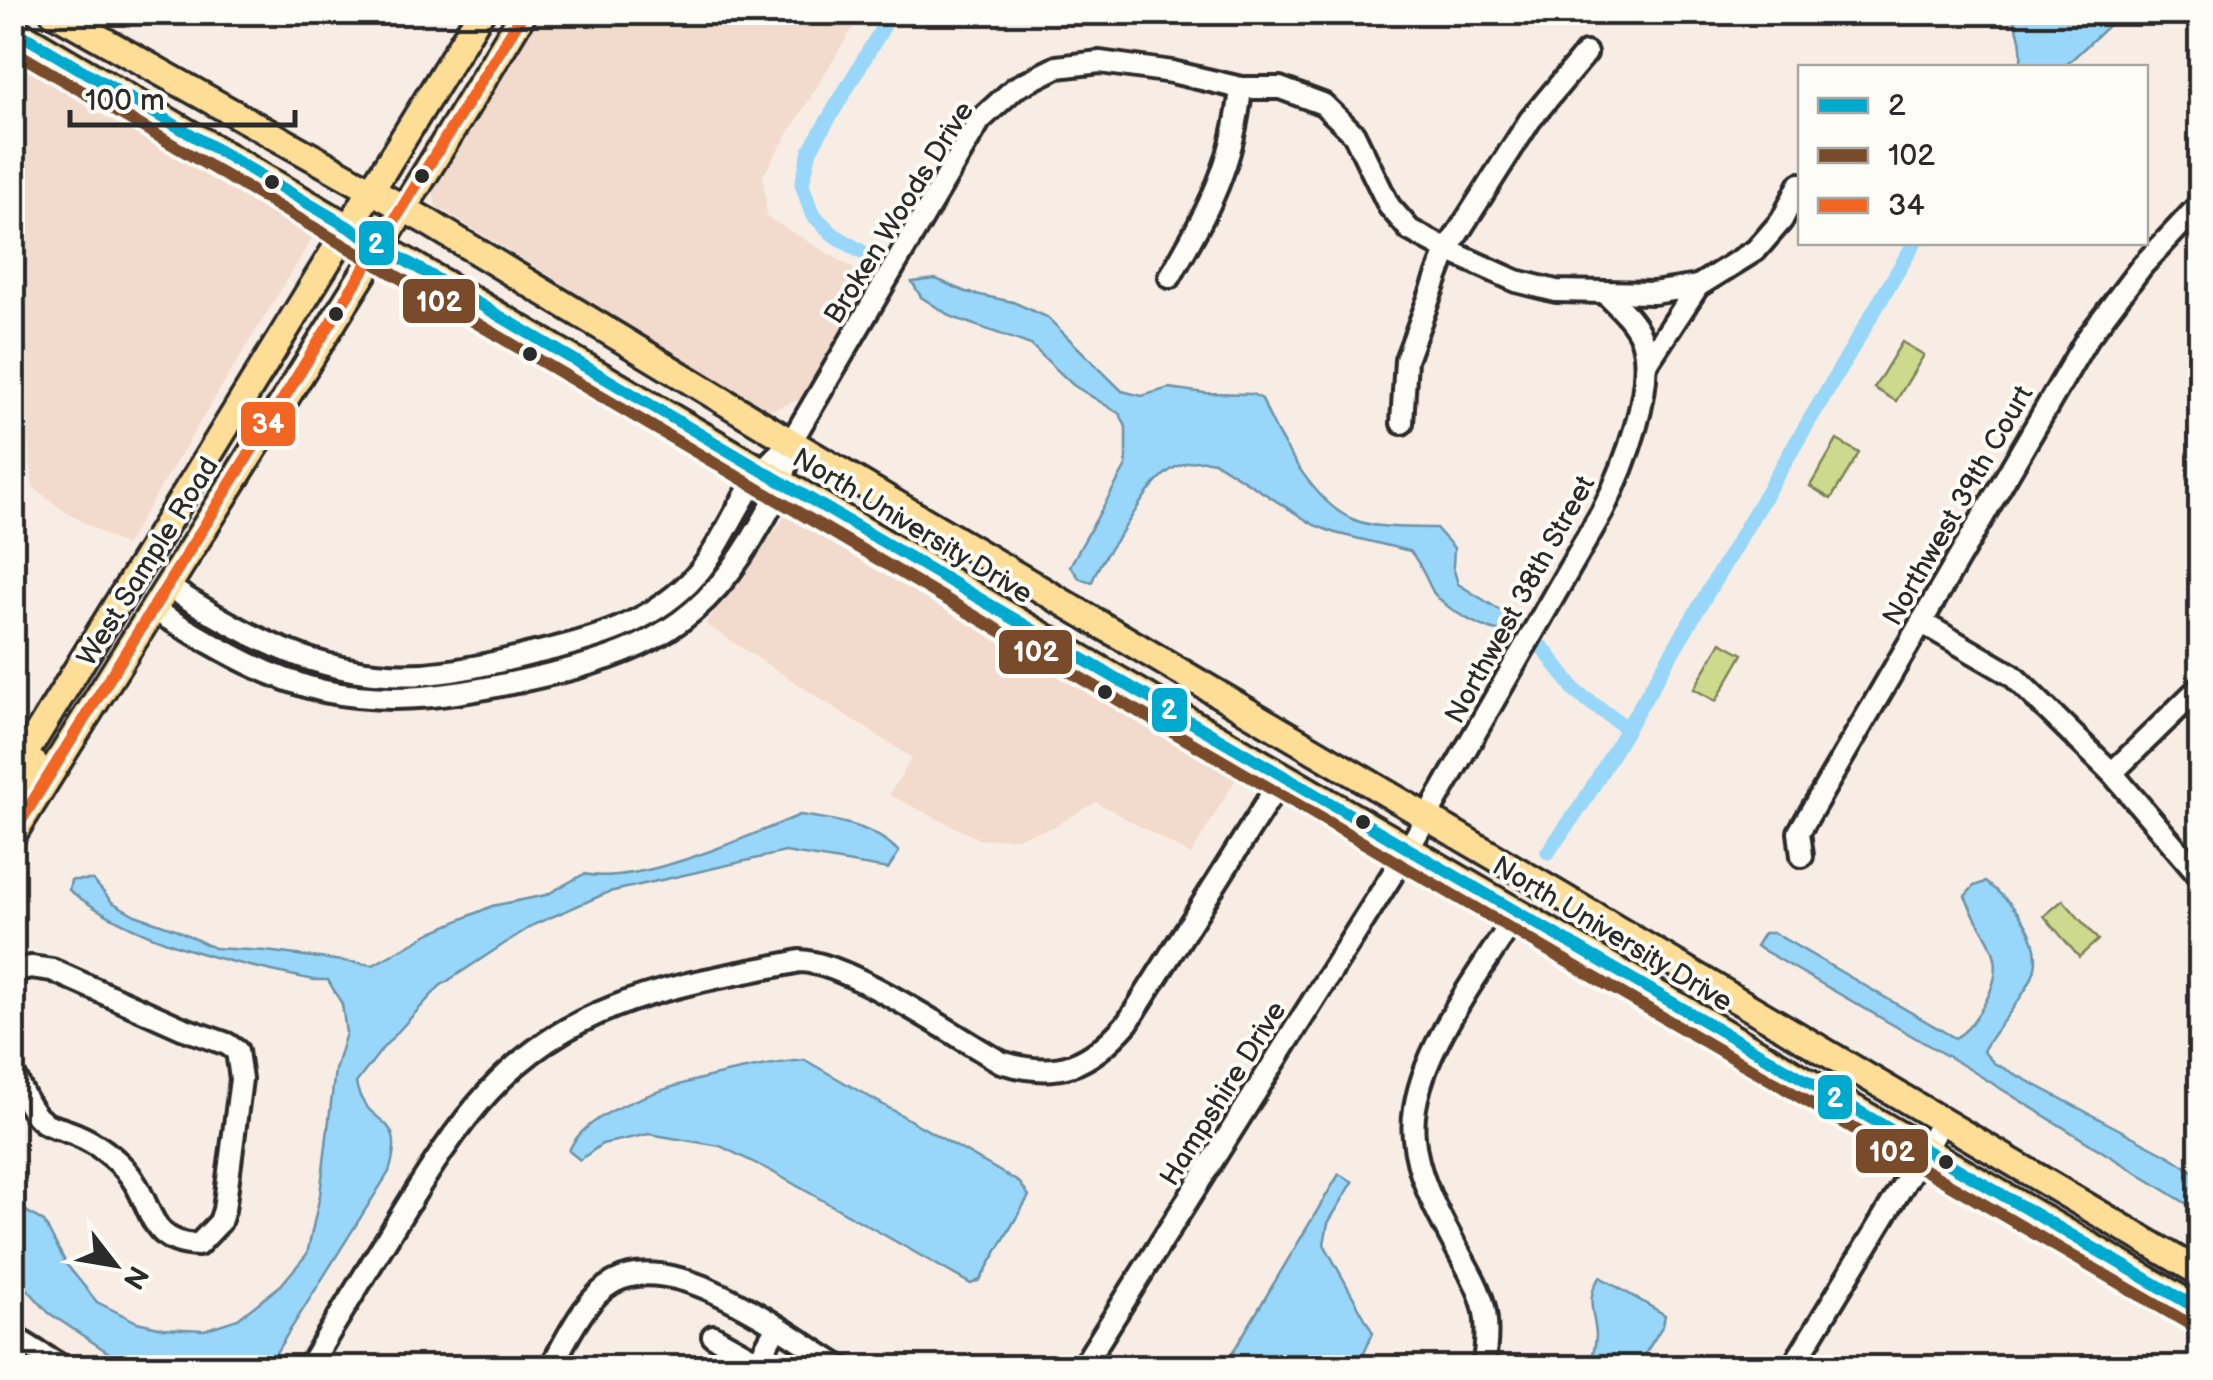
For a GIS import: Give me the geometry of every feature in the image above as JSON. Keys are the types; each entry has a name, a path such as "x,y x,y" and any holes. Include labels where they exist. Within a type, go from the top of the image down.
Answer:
{"main road":[{"name":"North University Drive","path":"53,12 405,210 2200,1273"},
{"name":"West Sample Road","path":"12,775 482,12"},
{"name":"West Sample Road","path":"12,836 405,210 524,12"},
{"name":"North University Drive","path":"12,29 2200,1310"},
{"path":"1021,623 1040,588"},
{"path":"1054,642 1074,608"},
{"path":"12,800 67,714 77,669"}],"street":[{"path":"1402,423 1406,360 1447,250 1530,120 1586,53"},
{"name":"Broken Woods Drive","path":"152,610 222,650 285,679 377,699 457,696 616,657 682,622 726,578 748,546 792,442 980,120 1016,88 1057,67 1100,62 1172,72 1241,88 1280,88 1323,104 1354,134 1388,206 1410,230 1447,250 1530,284 1556,291 1606,294"},
{"path":"1170,277 1214,200 1226,169 1241,88"},
{"name":"Northwest 38th Street","path":"1606,294 1654,294 1698,286 1756,250 1782,220 1798,188"},
{"name":"Northwest 39th Court","path":"1802,856 1799,832 2086,340 2142,266 2200,204"},
{"name":"Northwest 38th Street","path":"1646,365 1698,286"},
{"name":"Northwest 38th Street","path":"1409,848 1622,472 1636,426 1646,365 1640,337 1628,316 1606,294"},
{"name":"Broken Woods Drive","path":"167,586 236,628 294,656 379,674 453,671 613,632 653,612 707,563 774,477"},
{"path":"726,534 748,546"},
{"path":"1920,622 2012,675 2112,773 2200,876"},
{"path":"613,632 616,657"},
{"path":"285,679 294,656"},
{"path":"453,671 457,696"},
{"path":"2112,773 2200,687"},
{"path":"308,1368 464,1118 512,1066 542,1044 588,1018 652,994 800,961 816,962 853,976 1001,1062 1051,1072 1073,1066 1108,1045 1128,1022 1284,775"},
{"name":"Hampshire Drive","path":"1082,1368 1409,848"},
{"path":"1483,1368 1488,1336 1484,1306 1476,1278 1429,1194 1414,1137 1415,1111 1434,1054 1518,912"},
{"path":"12,971 31,967 52,970 236,1051 241,1079 220,1222 198,1245 166,1238 156,1227 150,1208 127,1172 88,1138 42,1122 12,1071"},
{"path":"1821,1368 1796,1361 1942,1121"},
{"path":"550,1368 592,1300 614,1282 640,1275 668,1275 700,1283 842,1368"},
{"path":"12,1325 18,1342 64,1368"},
{"path":"713,1336 764,1364 776,1328"}],"shaded area":[{"path":"542,13 862,13 763,175 767,217 869,278 809,396 769,411 436,206 433,189"},
{"path":"12,60 313,237 125,546 64,511 33,487 26,421 12,378 13,307 23,292 17,263 12,259"},
{"path":"791,509 1241,770 1191,855 1096,802 1053,827 1016,838 981,840 889,795 912,758 705,624"}],"green space":[{"path":"1902,342 1924,355 1896,401 1874,388"},
{"path":"1837,440 1859,453 1831,499 1810,486"},
{"path":"1721,642 1743,654 1716,701 1694,689"},
{"path":"2063,900 2098,940 2079,957 2044,916"}],"water":[{"path":"2009,13 2099,13 2111,23 2066,65 2020,65 2022,53"},
{"path":"936,279 966,292 1013,302 1047,317 1122,391 1142,396 1169,388 1252,394 1262,399 1286,448 1310,483 1336,510 1370,524 1436,528 1454,548 1453,567 1458,584 1514,619 1518,626 1515,632 1483,626 1448,607 1433,592 1410,551 1314,525 1215,462 1184,464 1160,478 1107,553 1092,582 1080,579 1070,566 1126,466 1126,427 1120,414 1073,385 1031,345 952,317 921,297 912,282"},
{"path":"800,815 865,830 899,852 888,869 785,852 609,892 533,925 440,986 356,1083 361,1098 390,1129 394,1139 389,1172 267,1367 130,1367 49,1313 13,1273 13,1203 44,1222 67,1265 97,1302 137,1322 163,1328 204,1330 238,1319 281,1285 307,1254 320,1195 335,1070 346,1033 342,1004 328,980 250,966 155,937 96,909 69,890 71,880 93,880 112,902 135,915 214,948 373,965 432,932 492,906 546,895 584,874 607,876 662,866"},
{"path":"1985,882 2007,900 2026,924 2035,951 2035,966 2026,990 1983,1051 1994,1063 2200,1176 2200,1212 1961,1064 1756,946 1764,933 1774,933 1955,1038 1982,1008 1995,975 1993,950 1965,896 1974,886"},
{"path":"805,1060 1020,1183 1029,1196 980,1280 971,1284 720,1146 649,1134 602,1144 580,1160 569,1151 583,1131 638,1099 712,1076"},
{"path":"1339,1174 1353,1182 1328,1223 1324,1244 1373,1333 1360,1362 1354,1368 1224,1367"},
{"path":"1600,1277 1665,1315 1637,1367 1590,1367 1596,1334 1592,1298"}],"waterway":[{"path":"875,260 834,235 812,214 802,184 810,150 892,12"},
{"path":"1548,852 1583,803 1913,245"},
{"path":"1543,648 1577,693 1627,728"}],"transit line":[{"name":"34","path":"12,835 524,12"},
{"name":"2","path":"12,29 2200,1310"},
{"name":"102","path":"12,50 2191,1325"}]}
